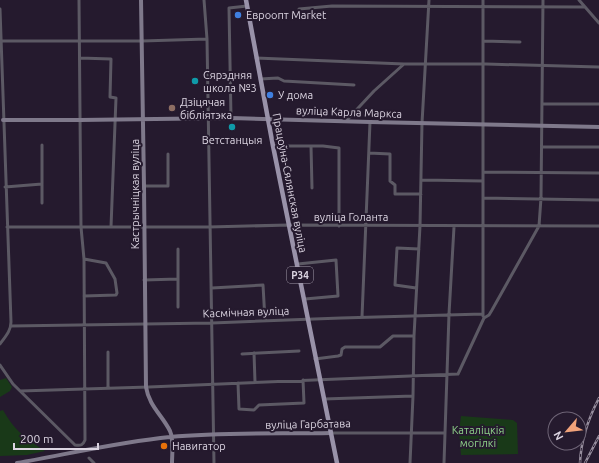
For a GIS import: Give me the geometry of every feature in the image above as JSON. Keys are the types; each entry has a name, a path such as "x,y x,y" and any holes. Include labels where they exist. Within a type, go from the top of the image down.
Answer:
{"main road":[{"name":"Працоўна-Сялянская вуліца","path":"246,0 273,146 337,463"}],"street":[{"path":"0,365 13,384 75,445 80,446 83,444 85,440 84,259 81,227 79,0"},
{"name":"Кастрычніцкая вуліца","path":"141,0 146,387 149,400 170,432 171,437"},
{"path":"204,0 207,39 214,463"},
{"path":"410,463 410,432 414,396 416,288 422,180 422,123 429,0"},
{"path":"20,391 458,374 483,316 483,0"},
{"path":"483,316 489,315 539,226 542,172 543,0"},
{"path":"579,0 599,23"},
{"path":"231,118 229,8 247,6"},
{"path":"299,10 332,6 585,7"},
{"path":"0,10 11,326 7,335 0,344"},
{"path":"1,40 79,41 207,39"},
{"path":"484,41 520,42"},
{"path":"80,58 111,59 110,97 116,98 111,227"},
{"path":"256,58 404,64 426,63 599,67"},
{"path":"346,121 374,91 404,64"},
{"path":"260,79 278,78 284,81 354,85"},
{"path":"542,104 599,104"},
{"name":"вуліца Карла Маркса","path":"3,120 268,118 370,122 599,127"},
{"path":"362,317 370,122"},
{"path":"42,145 42,203"},
{"path":"273,146 339,148 339,226"},
{"path":"312,146 312,188"},
{"path":"542,146 599,147"},
{"path":"369,153 390,154 390,181 395,185 395,194 421,194"},
{"path":"144,186 168,188 168,154"},
{"path":"483,172 599,173"},
{"path":"422,180 483,181"},
{"path":"6,187 42,184"},
{"path":"483,198 599,200"},
{"name":"вуліца Голанта","path":"7,227 209,227 289,225 454,227 599,226"},
{"path":"444,463 449,314 454,227"},
{"path":"416,288 395,285 396,255 397,248 419,249"},
{"path":"178,249 178,307"},
{"path":"84,259 106,263 115,279 117,293 116,295 84,296"},
{"path":"298,264 336,260 338,296 305,299"},
{"path":"144,280 178,279"},
{"path":"212,288 263,285 265,320"},
{"name":"Касмічная вуліца","path":"11,326 145,325 449,314 483,316"},
{"path":"315,359 341,355 342,349 345,347 380,347 393,336 414,336"},
{"path":"242,354 299,351"},
{"path":"108,352 108,388"},
{"path":"254,354 255,382"},
{"path":"238,383 239,409 254,410 259,405 304,403 303,380"},
{"path":"324,399 414,396"},
{"name":"вуліца Гарбатава","path":"17,463 171,437 331,432 444,433"},
{"path":"171,437 172,463"},
{"path":"89,458 94,463"}],"green space":[{"path":"6,378 12,387 10,391 0,397 0,380"},
{"path":"3,410 21,434 45,451 27,455 0,456 0,411"},
{"name":"Каталіцкія могілкі","path":"461,416 513,420 517,423 518,454 461,455 459,431"}],"railway":[{"path":"580,463 586,429 599,398"},
{"path":"585,463 599,436"}],"place":[{"name":"Евроопт Market","path":"238,15"},
{"name":"Сярэдняя школа №3","path":"195,81"},
{"name":"У дома","path":"270,95"},
{"name":"Дзіцячая бібліятэка","path":"172,108"},
{"name":"Ветстанцыя","path":"232,127"},
{"name":"Навигатор","path":"164,446"}]}
